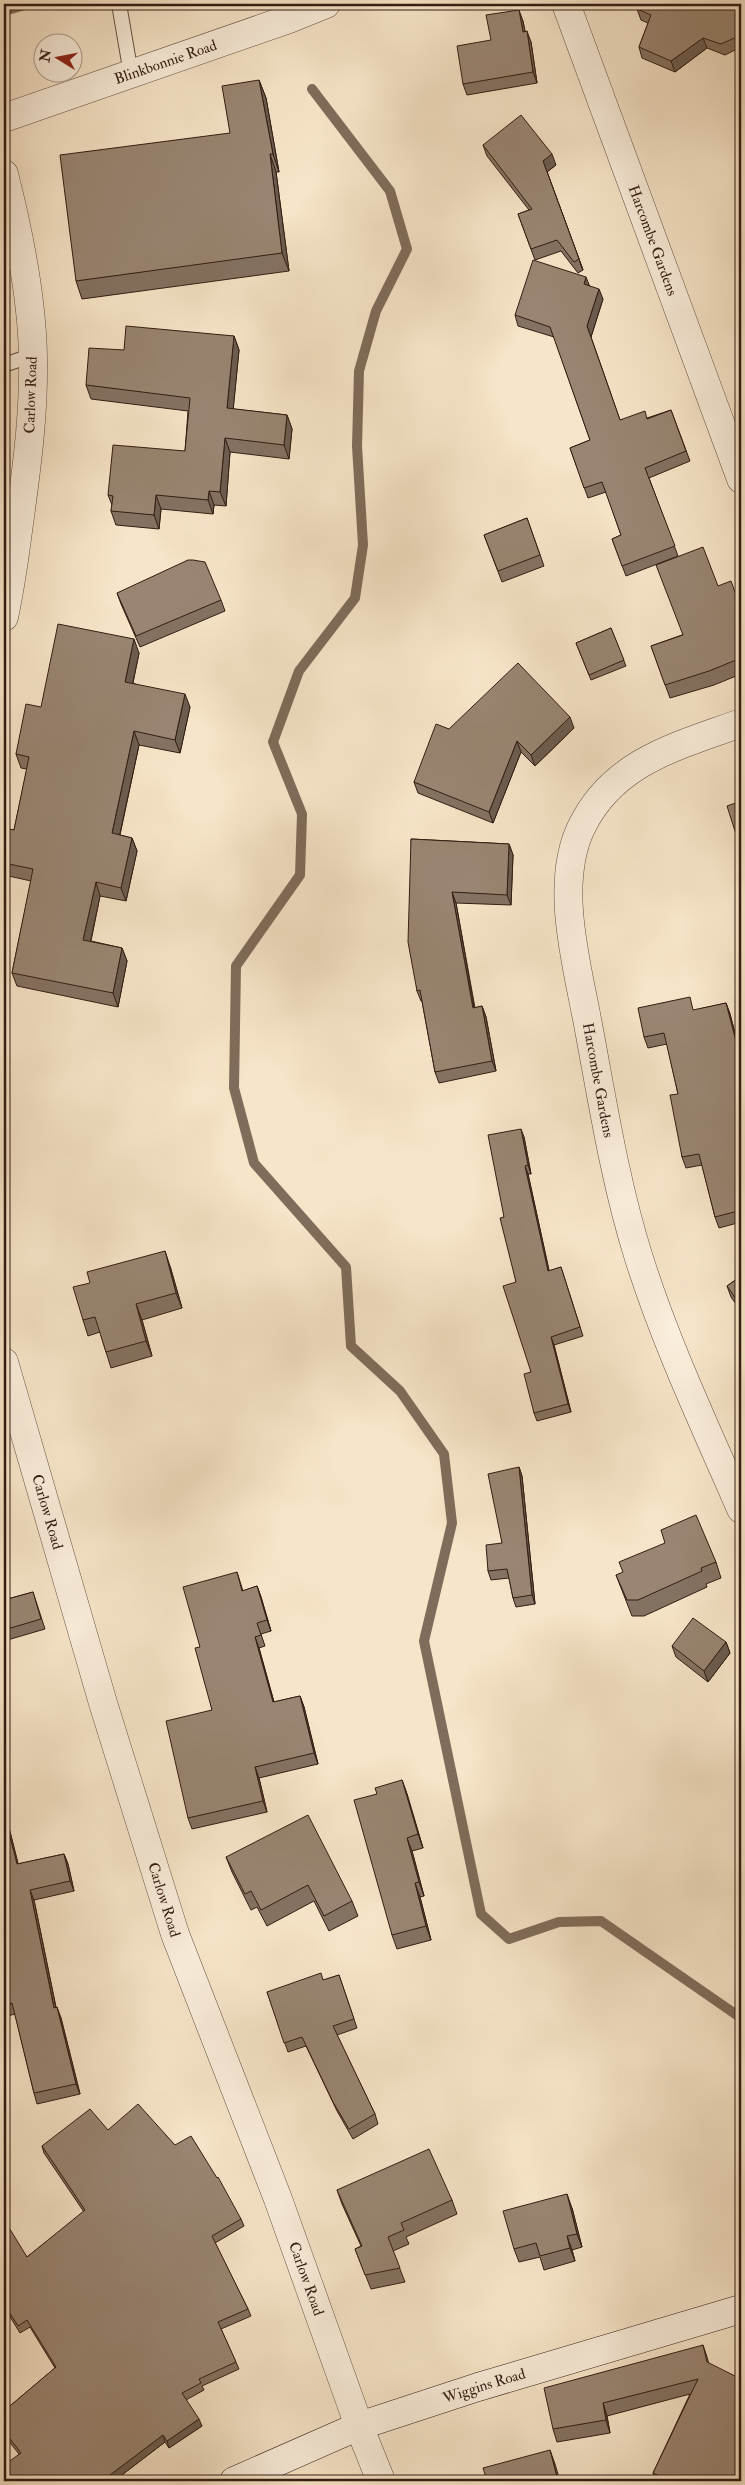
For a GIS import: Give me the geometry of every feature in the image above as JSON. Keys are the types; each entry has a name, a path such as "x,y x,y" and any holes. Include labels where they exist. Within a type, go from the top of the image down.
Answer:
{"street":[{"name":"Blinkbonnie Road","path":"4,118 289,19 326,4"},
{"name":"Harcombe Gardens","path":"566,4 741,479"},
{"name":"Carlow Road","path":"4,174 16,225 28,297 33,355 32,422 10,587 4,617"},
{"name":"Harcombe Gardens","path":"741,722 652,755 615,781 596,802 581,827 573,853 569,888 571,933 621,1197 657,1312 741,1509"},
{"name":"Carlow Road","path":"4,1362 103,1703 174,1934 278,2199 359,2426 381,2481"},
{"name":"Wiggins Road","path":"234,2481 359,2426 478,2387 741,2309"}],"lane":[{"path":"119,4 131,74"},
{"path":"4,365 33,355"}],"building":[{"path":"639,4 741,4 741,35 721,44 703,38 671,61 639,47 651,15 637,9"},
{"path":"519,10 523,32 527,31 533,72 463,84 457,46 491,40 486,15"},
{"path":"259,80 273,154 270,154 282,253 76,281 60,155 230,133 222,86"},
{"path":"521,115 552,154 543,161 579,259 574,262 557,240 531,249 518,214 532,209 483,145"},
{"path":"533,260 586,277 584,284 599,289 587,326 620,420 645,411 647,419 671,410 686,451 645,468 675,546 622,566 612,539 621,535 602,482 584,488 570,448 590,440 550,327 515,315"},
{"path":"126,326 234,336 227,408 287,415 284,445 225,438 220,492 209,491 208,500 156,495 154,515 111,511 113,496 108,495 113,445 185,451 190,398 86,385 89,348 124,350"},
{"path":"527,518 540,555 498,571 484,535"},
{"path":"703,547 718,586 731,581 741,609 741,658 709,671 665,685 651,646 683,635 656,565"},
{"path":"188,560 205,562 221,600 136,636 117,593"},
{"path":"58,624 134,639 125,682 185,694 175,740 134,731 112,833 132,838 121,888 96,882 83,940 122,948 113,993 12,973 33,869 4,863 4,828 14,830 29,757 16,754 26,704 41,707"},
{"path":"611,628 624,660 589,675 576,643"},
{"path":"518,663 570,717 531,755 517,741 489,812 414,782 436,724 449,729"},
{"path":"741,801 741,850 727,806"},
{"path":"411,839 509,844 507,895 452,892 473,1008 482,1006 492,1061 435,1072 420,990 417,991 408,942"},
{"path":"690,997 693,1010 726,1003 741,1060 741,1224 738,1211 715,1217 699,1154 682,1157 670,1095 678,1094 664,1033 644,1037 638,1008"},
{"path":"521,1129 528,1165 525,1166 548,1271 561,1267 580,1327 551,1337 568,1404 534,1413 524,1374 531,1372 503,1286 516,1282 500,1218 504,1217 488,1135"},
{"path":"165,1251 176,1293 136,1304 146,1341 106,1352 95,1317 83,1320 73,1287 90,1283 87,1272"},
{"path":"741,1276 741,1306 727,1286"},
{"path":"519,1467 532,1595 513,1598 507,1569 488,1571 486,1545 502,1543 488,1474"},
{"path":"696,1515 716,1562 701,1568 702,1571 638,1600 627,1600 616,1575 623,1572 619,1562 665,1543 661,1530"},
{"path":"237,1572 242,1591 257,1586 267,1620 257,1623 261,1635 255,1637 273,1702 300,1696 314,1753 255,1767 263,1801 188,1818 166,1721 212,1710 195,1648 200,1647 183,1587"},
{"path":"33,1592 41,1619 4,1630 4,1600"},
{"path":"693,1618 726,1642 704,1671 672,1646"},
{"path":"402,1780 418,1834 407,1838 419,1882 415,1883 426,1926 392,1935 354,1800 377,1794 375,1788"},
{"path":"4,1813 17,1864 64,1854 70,1881 30,1890 54,2008 57,2007 76,2084 34,2093 12,2003 4,2006"},
{"path":"308,1815 352,1901 324,1916 308,1885 261,1910 251,1891 245,1894 226,1857"},
{"path":"321,1973 323,1980 339,1975 354,2019 333,2026 375,2114 349,2129 333,2102 302,2037 284,2043 267,1992"},
{"path":"138,2104 175,2145 191,2136 218,2177 241,2219 212,2236 248,2309 218,2322 236,2362 199,2379 201,2383 182,2393 199,2419 167,2441 163,2435 102,2481 4,2481 4,2465 21,2453 4,2431 4,2411 56,2367 27,2320 18,2326 4,2304 4,2229 8,2226 27,2257 85,2210 42,2146 90,2109 108,2130"},
{"path":"429,2149 452,2200 401,2223 404,2230 388,2237 400,2268 365,2275 355,2249 362,2246 337,2190"},
{"path":"567,2194 577,2234 567,2236 570,2248 540,2256 536,2243 514,2249 503,2211"},
{"path":"703,2345 707,2362 741,2379 741,2481 671,2481 653,2473 698,2379 603,2403 606,2420 553,2429 544,2388"},
{"path":"550,2450 558,2481 487,2481 483,2468"}],"waterway":[{"path":"4,11 28,4"},
{"path":"312,89 390,191 407,249 376,311 359,371 357,446 363,545 355,598 299,671 273,742 302,814 300,875 236,966 234,1088 254,1163 346,1267 351,1346 400,1391 444,1454 452,1523 424,1641 481,1914 509,1939 559,1922 601,1921 741,2018"}]}
